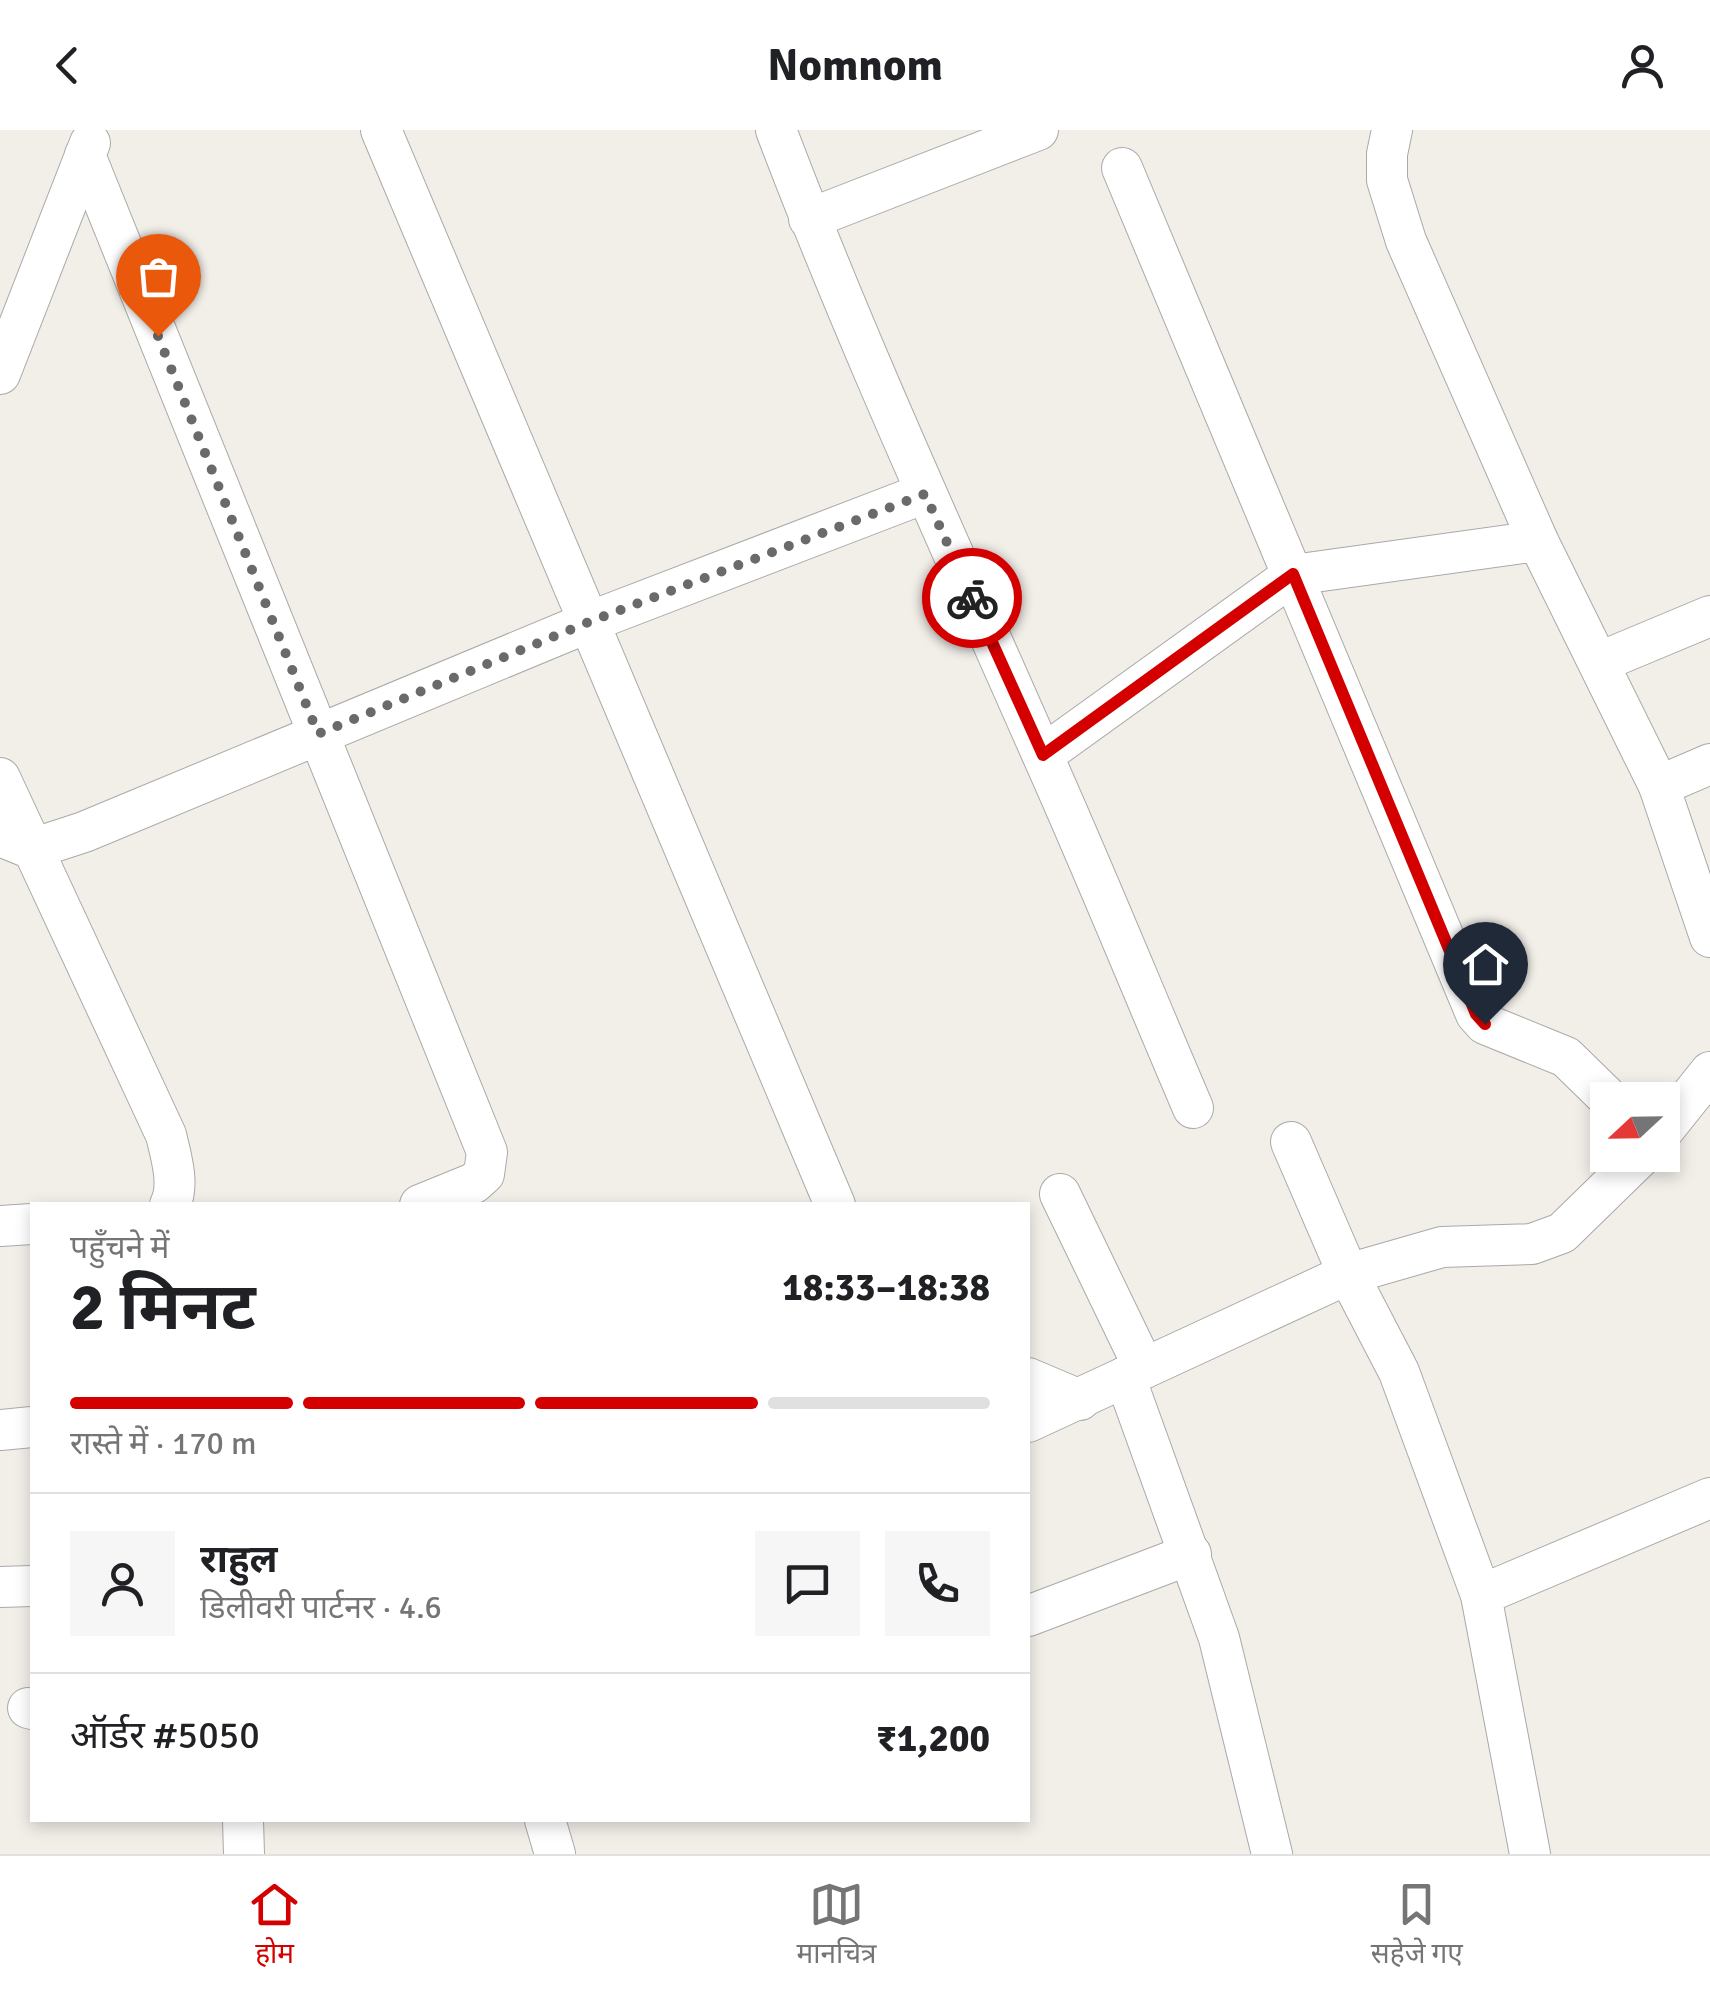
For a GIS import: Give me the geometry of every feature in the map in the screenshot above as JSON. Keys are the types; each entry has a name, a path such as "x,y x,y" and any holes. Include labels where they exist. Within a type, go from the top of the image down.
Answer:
{"street":[{"path":"382,130 834,1202"},
{"path":"776,130 925,494 1043,755 1192,1108"},
{"path":"810,219 1038,130"},
{"path":"1392,130 1387,154 1388,180 1406,241 1538,541 1659,786 1710,937"},
{"path":"0,374 90,142"},
{"path":"90,142 318,734 488,1152 484,1174 474,1183 427,1202"},
{"path":"1122,168 1476,1014 1485,1024 1566,1057 1592,1082"},
{"path":"16,842 84,832 589,622 925,494"},
{"path":"1043,755 1293,574 1538,541"},
{"path":"1600,662 1710,616"},
{"path":"1659,786 1710,764"},
{"path":"0,778 16,842 166,1135 173,1167 172,1202"},
{"path":"1680,1110 1710,1072"},
{"path":"1292,1142 1348,1274 1399,1372 1480,1595 1530,1854"},
{"path":"1030,1421 1348,1274 1442,1247 1532,1244 1562,1233 1625,1172"},
{"path":"1060,1194 1135,1373 1219,1638 1272,1854"},
{"path":"0,1226 30,1224"},
{"path":"1030,1379 1080,1400"},
{"path":"0,1430 30,1428"},
{"path":"1480,1595 1710,1498"},
{"path":"1030,1615 1190,1554"},
{"path":"0,1588 30,1586"},
{"path":"243,1822 244,1854"},
{"path":"546,1822 555,1854"}],"way so far":[{"path":"158,336 318,734 589,622 925,494 972,598"}],"route":[{"path":"972,598 1043,755 1293,574 1476,1014 1485,1024"}]}
